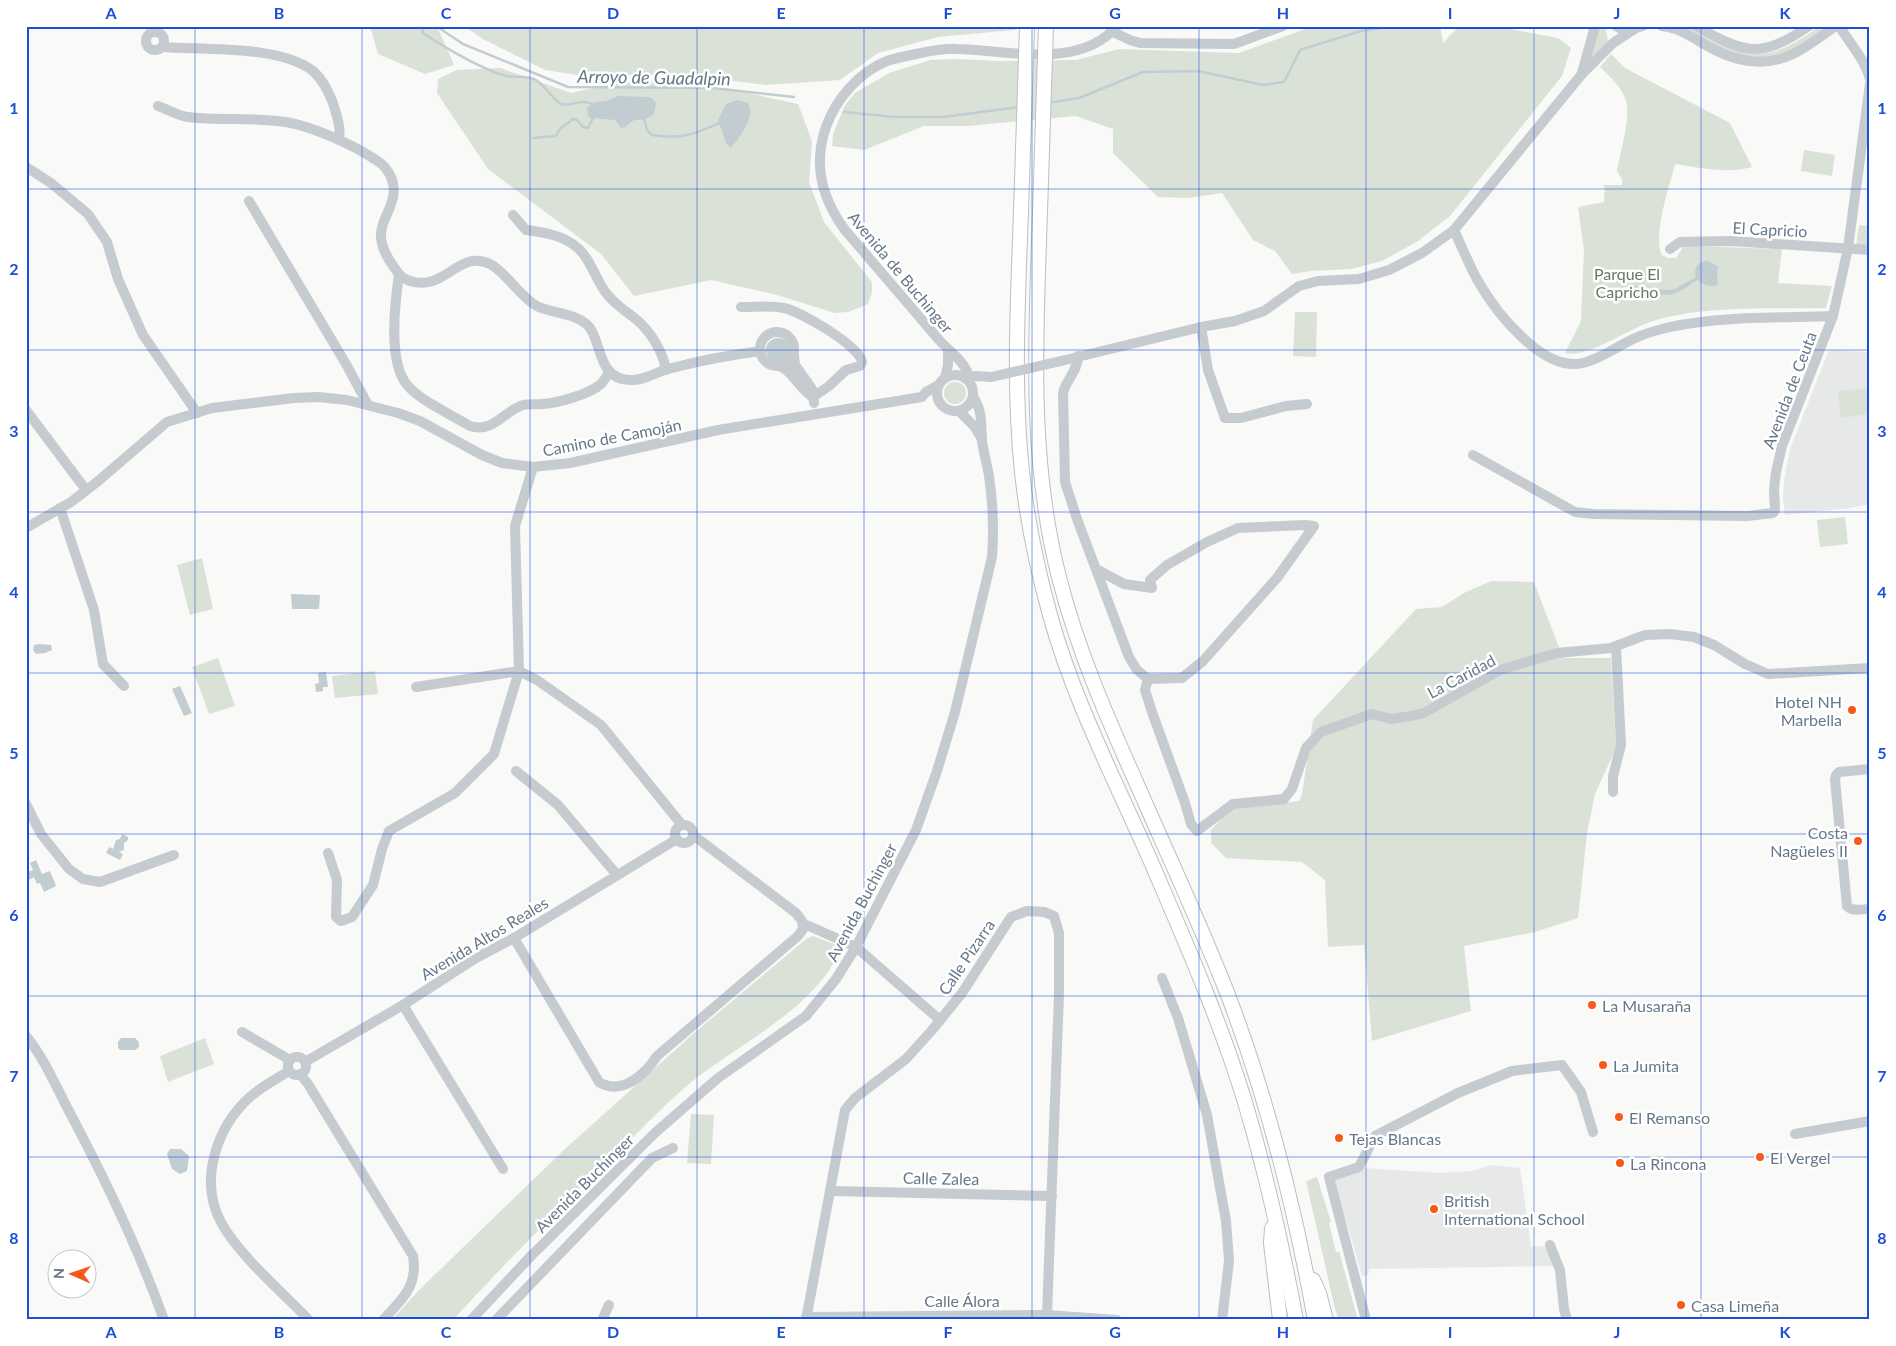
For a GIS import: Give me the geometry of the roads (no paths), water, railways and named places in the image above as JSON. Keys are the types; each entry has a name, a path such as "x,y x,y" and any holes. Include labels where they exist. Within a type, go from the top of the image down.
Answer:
{"highway":[{"path":"1027,26 1017,355 1019,434 1025,502 1037,562 1050,617 1078,695 1209,1000 1243,1096 1274,1210 1296,1320"},
{"path":"1046,26 1035,378 1044,499 1060,581 1078,641 1106,714 1189,902 1228,996 1262,1094 1279,1153 1304,1261 1314,1320"},
{"path":"1274,1210 1271,1243 1280,1320"},
{"path":"1304,1261 1319,1293 1326,1320"}],"street":[{"path":"1115,29 1130,40 1140,43 1234,44 1283,26"},
{"path":"1582,74 1595,26"},
{"path":"1616,26 1626,29 1639,27"},
{"path":"1662,26 1676,29 1722,54 1748,62 1763,62 1793,54 1838,26 1858,54 1868,71 1870,79"},
{"path":"1696,26 1731,45 1761,49 1789,40 1809,26"},
{"path":"991,377 981,385 969,406 959,411 946,409 940,402 937,394 942,381 953,375 966,378 976,376 991,377 1201,327 1235,321 1264,311 1299,286 1318,281 1359,279 1389,270 1422,253 1454,230 1582,74 1613,43 1639,27"},
{"name":"Avenida de Buchinger","path":"966,378 967,371 954,353 948,350 845,230 833,213 826,198 820,164 821,148 831,115 838,103 858,80 871,69 888,61 946,49 1012,55 1063,52 1094,44 1104,39 1115,29"},
{"path":"162,47 238,50 269,54 306,66 315,72 328,88 341,129 339,140"},
{"name":"Avenida de Ceuta","path":"1472,455 1575,512 1594,514 1747,516 1771,514 1775,510 1774,481 1782,446 1833,316 1848,248 1870,84"},
{"path":"158,106 186,117 288,122 339,140 377,160 388,170 393,181 394,190 381,234 383,248 402,278 415,282 429,283 440,280 465,262 478,261 491,264 534,305 549,312 583,321 591,329 604,363 610,372 620,378 631,380 652,376 666,370 732,355 760,351"},
{"path":"26,167 51,183 88,214 107,242 118,279 143,335 197,413"},
{"path":"249,201 346,364 368,405"},
{"path":"513,215 526,230 544,232 564,239 583,253 593,269 598,282 612,300 621,310 638,321 653,337 664,360 666,370"},
{"path":"1454,230 1478,281 1508,324 1541,352 1561,362 1582,364 1645,334 1687,324 1833,316"},
{"name":"El Capricio","path":"1670,249 1680,242 1724,241 1870,250"},
{"path":"399,274 395,302 395,352 404,381 412,390 470,426 478,429 487,427 498,422 508,412 522,405 546,404 591,390 601,384 610,372"},
{"path":"741,307 784,308 799,312 833,334 860,356 862,362 860,366 846,370 830,386 813,397"},
{"path":"1201,327 1208,370 1225,418 1241,418 1286,406 1307,404"},
{"path":"813,397 805,393 788,370 766,362 760,351 761,344 767,336 780,333 785,334 792,341 795,365 812,389 816,413"},
{"name":"Avenida de Buchinger","path":"942,381 948,365 948,350"},
{"path":"779,366 788,363 794,355"},
{"path":"1078,356 1076,366 1065,384 1063,393 1064,469 1069,495 1096,569 1129,657 1137,670 1148,679 1182,678 1203,661 1277,578 1314,526 1290,525 1238,528 1167,564 1150,580 1152,588 1124,584 1096,569"},
{"path":"966,378 972,385 973,396"},
{"name":"Camino de Camoján","path":"922,397 942,381"},
{"name":"Avenida Buchinger","path":"470,1320 531,1256 656,1132 718,1078 806,1016 836,979 856,947 916,830 955,712 982,605 992,557 994,532 989,478 982,439 983,432 977,403 973,396"},
{"name":"Camino de Camoján","path":"26,528 86,490 167,422 212,408 294,398 338,399 398,413 420,421 482,455 502,463 533,467 570,463 718,430 816,413 922,397 927,400 940,402"},
{"path":"26,410 86,490"},
{"name":"Avenida Buchinger","path":"959,411 974,426 982,439"},
{"path":"328,854 337,880 336,917 341,921 352,917 373,885 382,849 389,831 455,792 494,754 519,671 515,526 533,467"},
{"path":"60,508 94,610 103,664 124,686"},
{"path":"1290,525 1302,543"},
{"name":"La Caridad","path":"1148,679 1145,690 1152,712 1191,824 1197,831 1233,804 1284,798 1292,789 1306,748 1321,732 1372,714 1390,719 1424,712 1500,670 1557,652 1611,648 1645,635 1670,634 1694,637 1714,645 1745,664 1768,674 1870,668"},
{"path":"1613,792 1613,776 1621,745 1616,646"},
{"path":"416,687 519,671 537,680 602,725 682,825 691,828 693,835 796,913 803,925 803,929 798,936 657,1056 653,1062 626,1085 610,1087 599,1082 514,938"},
{"path":"1870,769 1839,772 1836,775 1847,906 1855,910 1870,909"},
{"path":"516,771 558,805 617,875"},
{"path":"26,804 41,834 69,869 83,879 100,882 174,855"},
{"path":"682,825 676,829 675,833 680,842 686,843 690,841 693,835"},
{"name":"Avenida Altos Reales","path":"305,1062 677,839"},
{"name":"Calle Pizarra","path":"806,1318 845,1110 855,1098 906,1059 962,993 1011,917 1027,911 1044,912 1054,916 1058,933 1059,994 1047,1315"},
{"path":"803,925 856,947 940,1020"},
{"path":"1162,978 1178,1018 1207,1116 1224,1212 1229,1244 1229,1261 1222,1320"},
{"path":"403,1005 502,1170"},
{"path":"242,1032 290,1060"},
{"path":"28,1041 88,1148 149,1279 164,1320"},
{"path":"298,1056 305,1062 306,1068 300,1074 294,1075 289,1071 288,1065 290,1060 298,1056"},
{"path":"1366,1320 1328,1177 1359,1167 1375,1136 1458,1093 1512,1071 1562,1065 1581,1092 1593,1132"},
{"path":"289,1071 251,1096 233,1117 215,1151 211,1198 222,1224 242,1252 309,1320"},
{"path":"300,1074 313,1092 413,1256 414,1276 411,1287 406,1296 383,1320"},
{"path":"1795,1134 1870,1121"},
{"path":"496,1320 652,1158 673,1148"},
{"name":"Calle Zalea","path":"830,1191 1052,1196"},
{"path":"1550,1245 1560,1270 1567,1320"},
{"path":"602,1320 609,1305"},
{"name":"Calle Álora","path":"806,1318 1047,1315 1117,1320"}],"waterway":[{"path":"422,26 423,33 486,69 506,76 536,80 561,104 580,102 592,104"},
{"name":"Arroyo de Guadalpin","path":"436,26 463,44 568,87 713,88 794,97"},
{"name":"Arroyo de Guadalpin","path":"1047,103 1079,98 1143,72 1198,71 1263,85 1284,82 1300,50 1361,31 1394,26"},
{"name":"Arroyo de Guadalpin","path":"844,112 894,117 943,117 1019,107"},
{"path":"533,138 556,136 560,129 573,119 577,120 583,127 588,128 594,116"},
{"path":"644,118 647,130 652,135 672,137 688,135 722,122"}],"place":[{"name":"Hotel NH Marbella","path":"1852,710"},
{"name":"Costa Nagüeles II","path":"1858,841"},
{"name":"La Musaraña","path":"1592,1005"},
{"name":"La Jumita","path":"1603,1065"},
{"name":"El Remanso","path":"1619,1117"},
{"name":"Tejas Blancas","path":"1339,1138"},
{"name":"El Vergel","path":"1760,1157"},
{"name":"La Rincona","path":"1620,1163"},
{"name":"British International School","path":"1434,1209"},
{"name":"Casa Limeña","path":"1681,1305"}],"park label":[{"name":"Parque El Capricho","path":"1627,282"}]}
